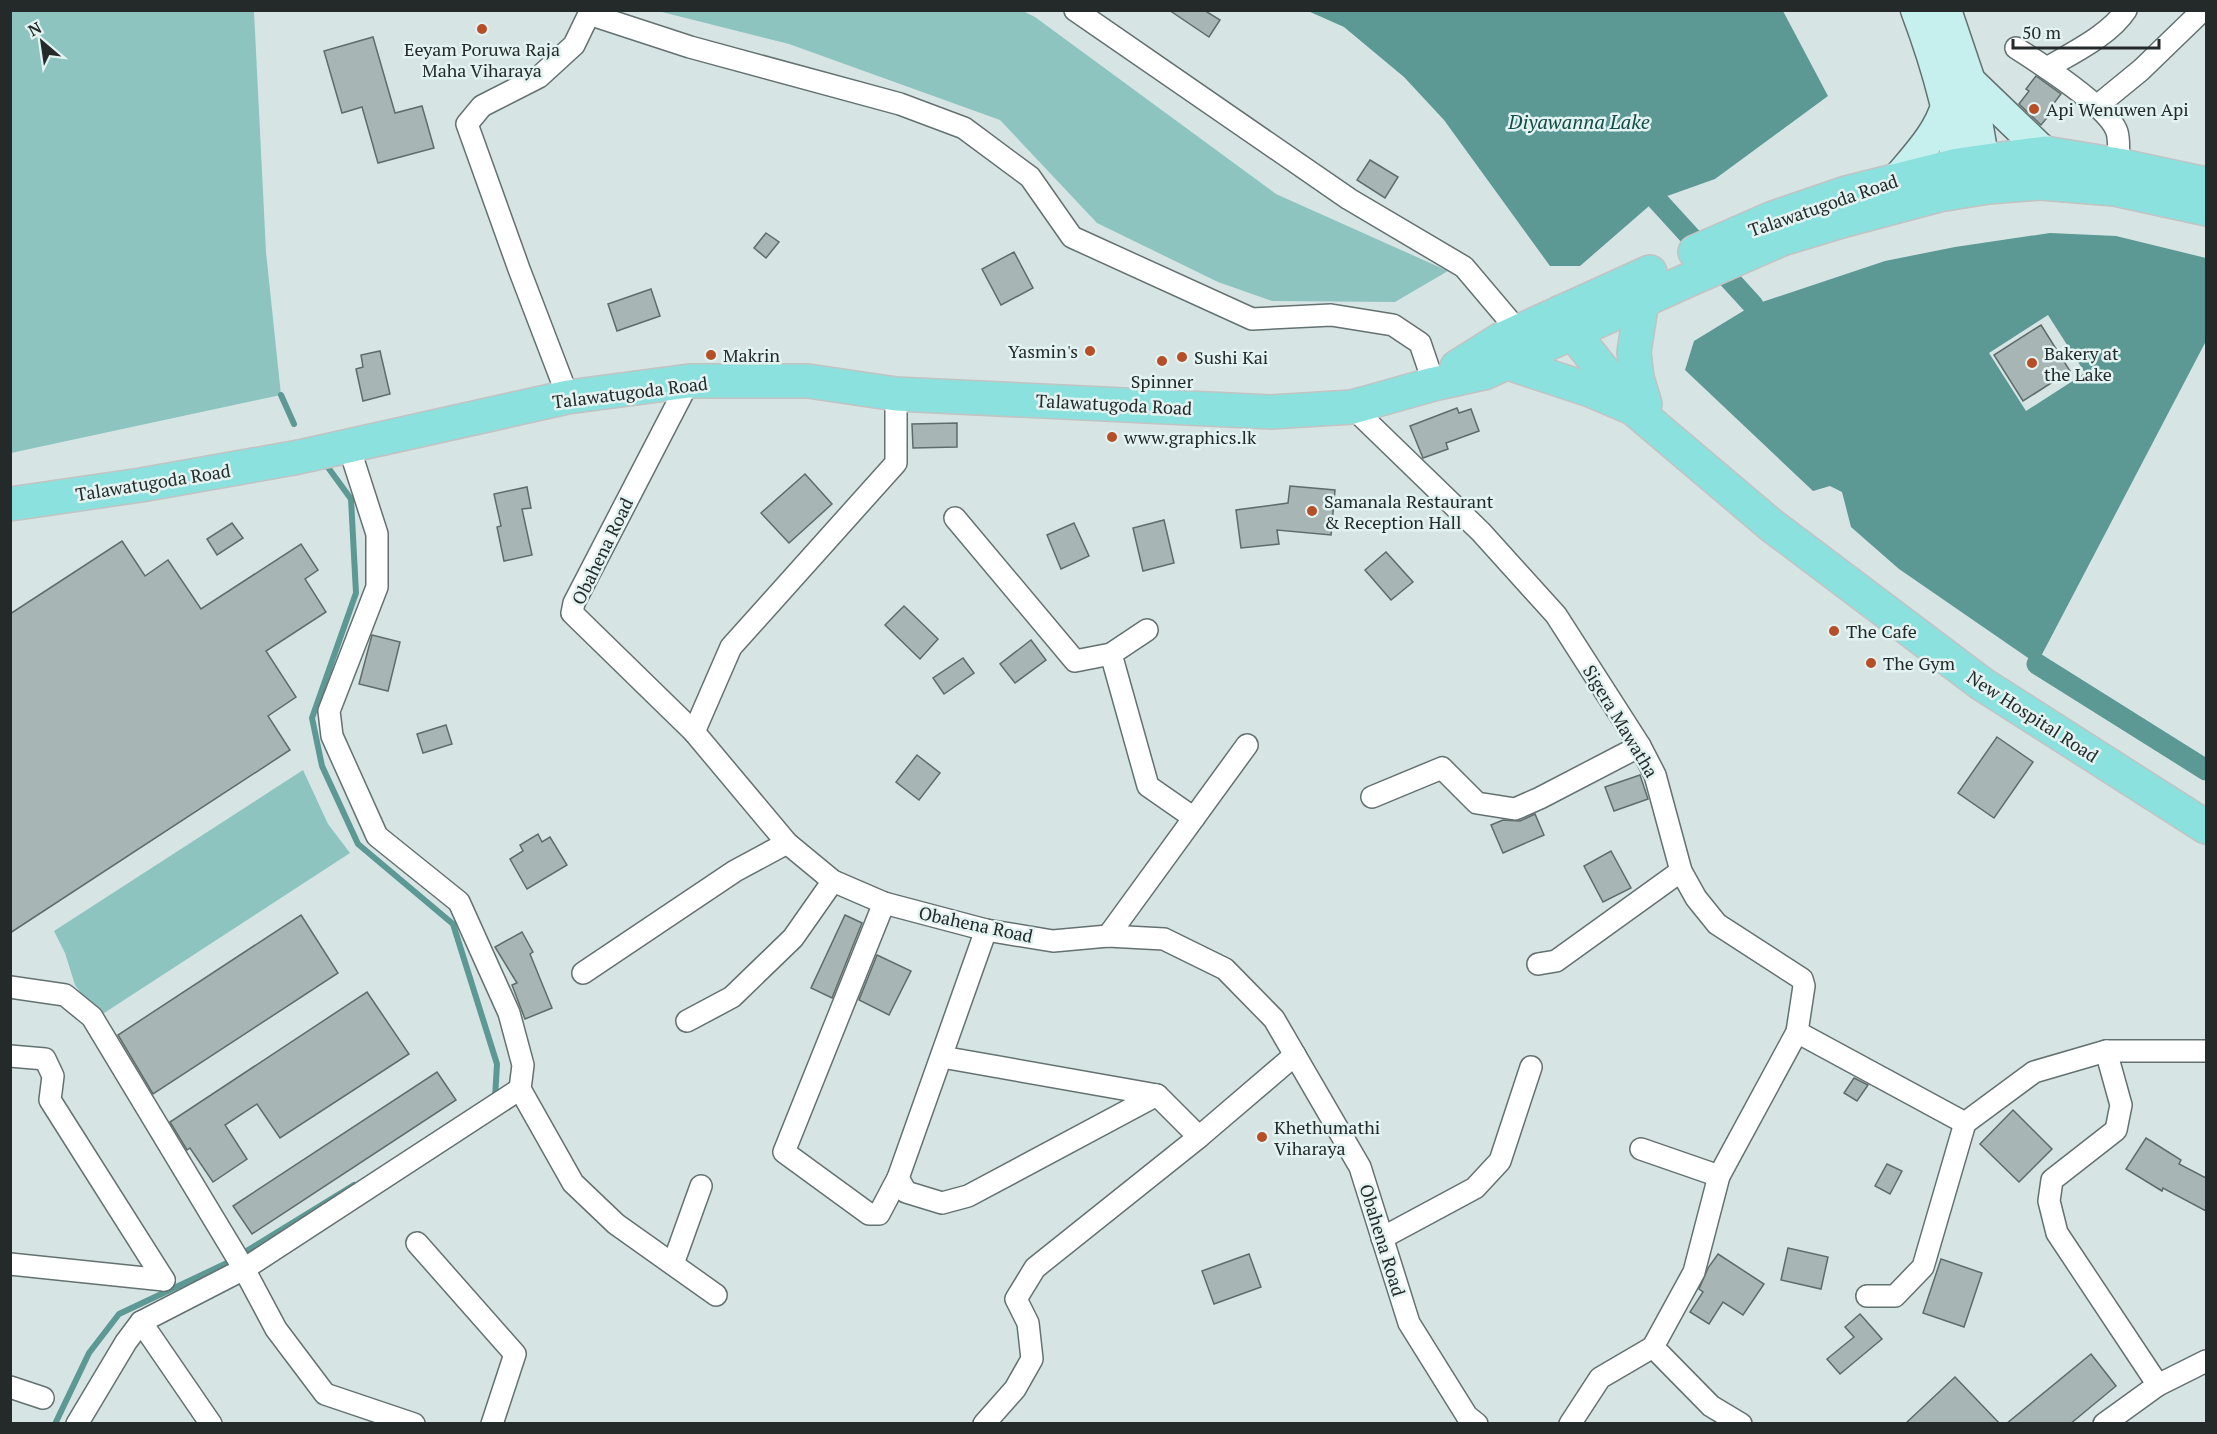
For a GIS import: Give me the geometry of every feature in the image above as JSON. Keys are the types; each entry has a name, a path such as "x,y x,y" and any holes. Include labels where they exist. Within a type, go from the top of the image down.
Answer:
{"main road":[{"path":"1916,10 1973,176"},
{"path":"1946,10 1970,81 1973,176"},
{"path":"1970,81 2045,153"},
{"path":"1897,179 1928,142 1947,103"},
{"name":"Talawatugoda Road","path":"1778,229 1892,206 1973,176 2045,153 2118,165 2206,184"},
{"name":"Talawatugoda Road","path":"10,504 141,485 350,447 568,398 689,381 808,381 896,394 1271,412 1353,407 1434,384 1484,373 1508,363 1577,318 1778,229 1846,193 1897,179 1973,176 2114,189 2206,209"},
{"name":"Talawatugoda Road","path":"1434,384 1480,352 1519,332 1642,301 1682,270"},
{"path":"1508,363 1640,406 1634,352 1642,301"},
{"name":"New Hospital Road","path":"1577,318 1640,406 1669,439 1771,525 1982,684 2206,827"}],"street":[{"path":"1076,10 1349,199 1464,267 1519,332"},
{"path":"2047,68 2087,45 2121,18 2126,10"},
{"path":"2097,106 2141,70 2203,10"},
{"path":"568,398 467,124 482,106 539,77 573,45 589,14 690,47 900,104 964,128 1030,177 1072,237 1252,319 1331,315 1394,325 1420,343 1434,384"},
{"path":"2016,48 2097,106 2117,131 2118,165"},
{"name":"Obahena Road","path":"689,381 574,603 572,613 694,732 787,843 833,881 884,903 986,930 1053,941 1108,936 1164,939 1225,969 1274,1020 1360,1167 1409,1323 1469,1421"},
{"path":"694,732 731,647 896,463 896,394"},
{"name":"Sigera Mawatha","path":"1353,407 1481,532 1556,615 1640,746 1656,775 1681,871 1696,898 1717,924 1803,979 1797,1032 1719,1176 1694,1272 1653,1347"},
{"path":"350,447 377,534 377,587 329,711 332,736 377,836 459,902 509,1013 523,1065 520,1089 573,1183 616,1224 717,1295"},
{"path":"955,518 1075,661 1111,654 1147,630"},
{"path":"1111,654 1148,786 1194,818"},
{"path":"1108,936 1247,745"},
{"path":"1372,797 1442,768 1477,803 1515,809 1640,746"},
{"path":"583,973 735,871 787,843"},
{"path":"1538,964 1556,961 1681,871"},
{"path":"687,1021 732,997 793,938 833,881"},
{"path":"884,903 784,1152 869,1214 879,1214 898,1178 986,930"},
{"path":"10,987 65,995 92,1017 239,1261 276,1329 325,1394 414,1424"},
{"path":"1797,1032 1965,1123"},
{"path":"2106,1051 2121,1105 2116,1130 2052,1180 2049,1201 2057,1233 2158,1385"},
{"path":"1867,1296 1895,1296 1923,1267 1965,1123 2034,1072 2106,1051 2206,1051"},
{"path":"984,1424 1015,1389 1032,1359 1028,1323 1016,1299 1035,1268 1199,1137 1295,1055"},
{"path":"10,1056 45,1059 53,1076 50,1100 164,1280 10,1264"},
{"path":"942,1058 1157,1095 1199,1137"},
{"path":"1382,1238 1475,1188 1500,1161 1531,1067"},
{"path":"77,1424 126,1342 141,1322 520,1089"},
{"path":"898,1178 906,1192 942,1203 968,1196 1157,1095"},
{"path":"1641,1149 1719,1176"},
{"path":"673,1264 701,1186"},
{"path":"417,1243 515,1354 492,1424"},
{"path":"141,1322 211,1424"},
{"path":"1570,1424 1600,1378 1653,1347 1711,1406 1741,1424"},
{"path":"2104,1424 2158,1385 2206,1361"},
{"path":"10,1387 43,1398"}],"shaded area":[{"path":"10,11 254,11 266,252 281,395 11,453"},
{"path":"658,11 1023,11 1035,17 1276,194 1448,271 1395,302 1272,301 1218,282 1097,223 1000,120 789,44"},
{"path":"303,770 328,824 350,853 98,1017 75,985 65,953 54,931"}],"water":[{"name":"Diyawanna Lake","path":"1308,11 1783,11 1828,96 1715,179 1656,200 1580,266 1550,266 1444,120 1404,77 1344,27"},
{"path":"2050,233 2116,236 2206,258 2206,341 2037,664 1899,569 1851,527 1842,492 1830,486 1813,491 1685,370 1694,341 1753,305 1885,261 1955,247","holes":["2048,315 2085,373 2026,411 1989,353"]}],"building":[{"path":"1169,10 1204,10 1220,20 1209,37"},
{"path":"373,37 395,113 422,106 434,148 378,163 362,107 342,113 324,51"},
{"path":"2036,76 2061,94 2048,111 2051,113 2041,125 2019,104 2029,91 2026,89"},
{"path":"1370,160 1398,177 1385,198 1357,180"},
{"path":"766,233 779,242 766,258 754,248"},
{"path":"1014,252 1033,288 1001,305 982,269"},
{"path":"651,289 660,316 617,331 608,304"},
{"name":"Bakery at the Lake","path":"2041,325 2070,371 2023,401 1994,355"},
{"path":"380,351 390,394 363,401 356,369 363,367 361,355"},
{"path":"1457,408 1459,413 1471,409 1479,431 1446,443 1448,449 1423,458 1410,426"},
{"path":"957,423 957,447 913,448 912,424"},
{"path":"805,474 832,504 789,543 761,513"},
{"path":"1290,486 1335,490 1331,535 1277,530 1279,544 1241,548 1236,510 1288,503"},
{"path":"527,487 531,508 522,509 532,555 504,561 497,527 501,526 494,494"},
{"path":"1164,520 1174,563 1143,571 1133,528"},
{"path":"232,523 243,538 217,555 207,539"},
{"path":"1074,523 1089,556 1061,569 1047,535"},
{"path":"122,541 145,576 168,560 201,609 301,544 318,570 305,579 326,612 266,651 296,697 268,716 290,750 10,933 10,614"},
{"path":"1386,552 1413,582 1391,600 1365,570"},
{"path":"904,606 938,639 920,659 885,625"},
{"path":"372,635 400,642 388,691 359,684"},
{"path":"1031,640 1046,660 1015,683 1000,664"},
{"path":"963,658 974,673 944,694 933,678"},
{"path":"446,725 452,744 423,753 417,734"},
{"path":"1997,737 2033,762 1994,818 1958,793"},
{"path":"917,755 940,773 919,800 896,782"},
{"path":"1640,775 1648,799 1614,811 1605,787"},
{"path":"1535,814 1544,835 1503,853 1491,825 1503,820 1520,821"},
{"path":"538,834 542,842 550,837 567,865 527,889 510,859 523,851 520,845"},
{"path":"1611,851 1631,888 1603,902 1584,866"},
{"path":"301,915 338,973 153,1094 118,1035"},
{"path":"845,915 862,923 832,998 811,988"},
{"path":"522,932 533,952 530,954 552,1008 525,1019 512,985 517,983 495,947"},
{"path":"877,955 911,971 889,1015 859,1000"},
{"path":"367,992 409,1054 280,1138 257,1104 225,1125 247,1159 213,1182 190,1148 187,1150 170,1122"},
{"path":"437,1072 456,1100 252,1234 233,1206"},
{"path":"1854,1078 1868,1085 1857,1101 1844,1093"},
{"path":"2013,1110 2052,1149 2019,1182 1980,1144"},
{"path":"2146,1138 2181,1160 2179,1164 2206,1178 2206,1211 2163,1188 2162,1191 2126,1169"},
{"path":"1887,1164 1902,1171 1890,1194 1875,1186"},
{"path":"1788,1248 1828,1257 1821,1289 1781,1280"},
{"path":"1249,1254 1261,1287 1214,1304 1202,1271"},
{"path":"1718,1254 1764,1284 1743,1315 1723,1302 1709,1324 1690,1312 1703,1292 1699,1289 1708,1268"},
{"path":"1941,1259 1982,1273 1964,1327 1923,1313"},
{"path":"1860,1314 1882,1339 1840,1374 1827,1359 1854,1337 1845,1327"},
{"path":"2091,1354 2116,1386 2070,1424 2006,1424"},
{"path":"1955,1377 2000,1424 1905,1424"}],"waterway":[{"path":"1657,200 1753,305"},
{"path":"281,395 294,424"},
{"path":"327,466 351,499 356,593 312,718 322,766 358,844 453,924 497,1064 495,1098 492,1099"},
{"path":"2037,664 2206,770"},
{"path":"55,1424 89,1353 119,1314 227,1263 354,1185"}],"place":[{"name":"Eeyam Poruwa Raja Maha Viharaya","path":"482,29"},
{"name":"Api Wenuwen Api","path":"2034,109"},
{"name":"Yasmin's","path":"1090,351"},
{"name":"Makrin","path":"711,355"},
{"name":"Sushi Kai","path":"1182,357"},
{"name":"Spinner","path":"1162,361"},
{"name":"Bakery at the Lake","path":"2032,363"},
{"name":"www.graphics.lk","path":"1112,437"},
{"name":"Samanala Restaurant & Reception Hall","path":"1312,511"},
{"name":"The Cafe","path":"1834,631"},
{"name":"The Gym","path":"1871,663"},
{"name":"Khethumathi Viharaya","path":"1262,1137"}]}
